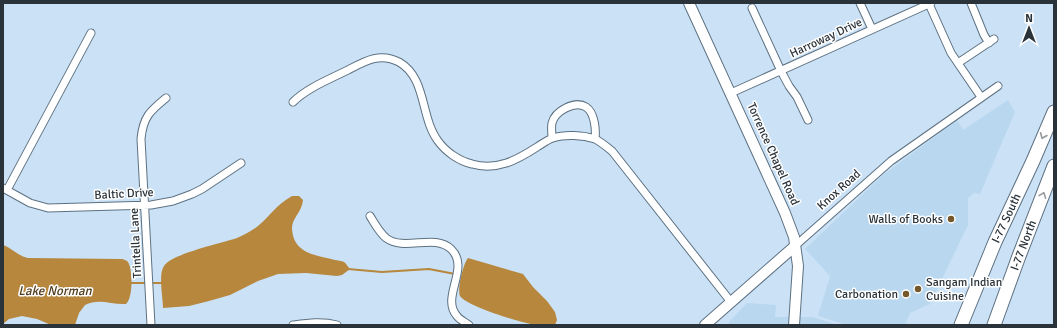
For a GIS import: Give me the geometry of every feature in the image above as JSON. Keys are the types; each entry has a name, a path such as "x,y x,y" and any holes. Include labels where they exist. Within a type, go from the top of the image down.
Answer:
{"highway":[{"name":"I-77 South","path":"961,325 995,242 1054,112"},
{"path":"971,325 1003,245 1033,161"},
{"name":"I-77 North","path":"994,325 1018,256 1054,166"},
{"path":"987,325 1018,256"}],"street":[{"name":"Torrence Chapel Road","path":"689,3 793,232 798,274 794,325"},
{"path":"860,3 872,29"},
{"name":"Harroway Drive","path":"731,94 930,3"},
{"path":"930,3 945,42 981,98"},
{"path":"958,64 992,41 984,36 971,3"},
{"path":"752,8 781,71 789,86 797,96 808,120"},
{"path":"5,189 91,33"},
{"path":"293,102 305,92 360,63 372,58 381,57 396,61 407,67 413,74 423,100 428,122 438,142 450,153 466,163 484,166 505,164 523,157 552,138 582,136 595,139 612,151 731,302"},
{"name":"Knox Road","path":"705,325 891,161 998,86"},
{"name":"Trintella Lane","path":"151,325 141,148 142,132 151,110 166,98"},
{"path":"552,138 552,122 559,113 570,106 580,105 587,108 593,118 596,129 595,139"},
{"name":"Baltic Drive","path":"5,189 30,203 48,208 165,203 202,189 241,163"},
{"path":"370,216 379,230 391,241 399,243 436,243 445,245 451,249 458,266 452,298 452,307 458,317 469,325"},
{"path":"293,325 311,322 337,325"}],"shaded area":[{"path":"1008,100 1015,112 980,194 974,193 968,198 968,225 930,304 910,313 905,325 847,325 818,316 830,276 805,249 883,175 957,120 963,130"},
{"path":"747,303 776,305 775,317 813,317 837,325 729,325 729,322"}],"water":[{"path":"292,196 299,196 303,200 301,208 292,224 293,237 296,243 301,248 313,255 344,262 350,269 342,275 337,276 306,273 278,274 258,281 230,295 189,306 163,308 161,275 164,266 176,257 237,238 253,230 286,199"},
{"name":"Lake Norman","path":"3,245 21,256 28,258 125,260 128,262 131,271 131,290 128,301 126,304 95,302 85,305 79,313 75,325 51,325 37,319 22,316 9,319 3,324"},
{"path":"468,258 523,274 555,312 557,320 555,325 530,324 496,314 464,300 460,296 459,288 462,271"}],"waterway":[{"path":"348,269 382,272 429,269 455,274"},
{"path":"128,283 164,283"}],"place":[{"name":"Walls of Books","path":"951,219"},
{"name":"Sangam Indian Cuisine","path":"918,289"},
{"name":"Carbonation","path":"906,294"}]}
